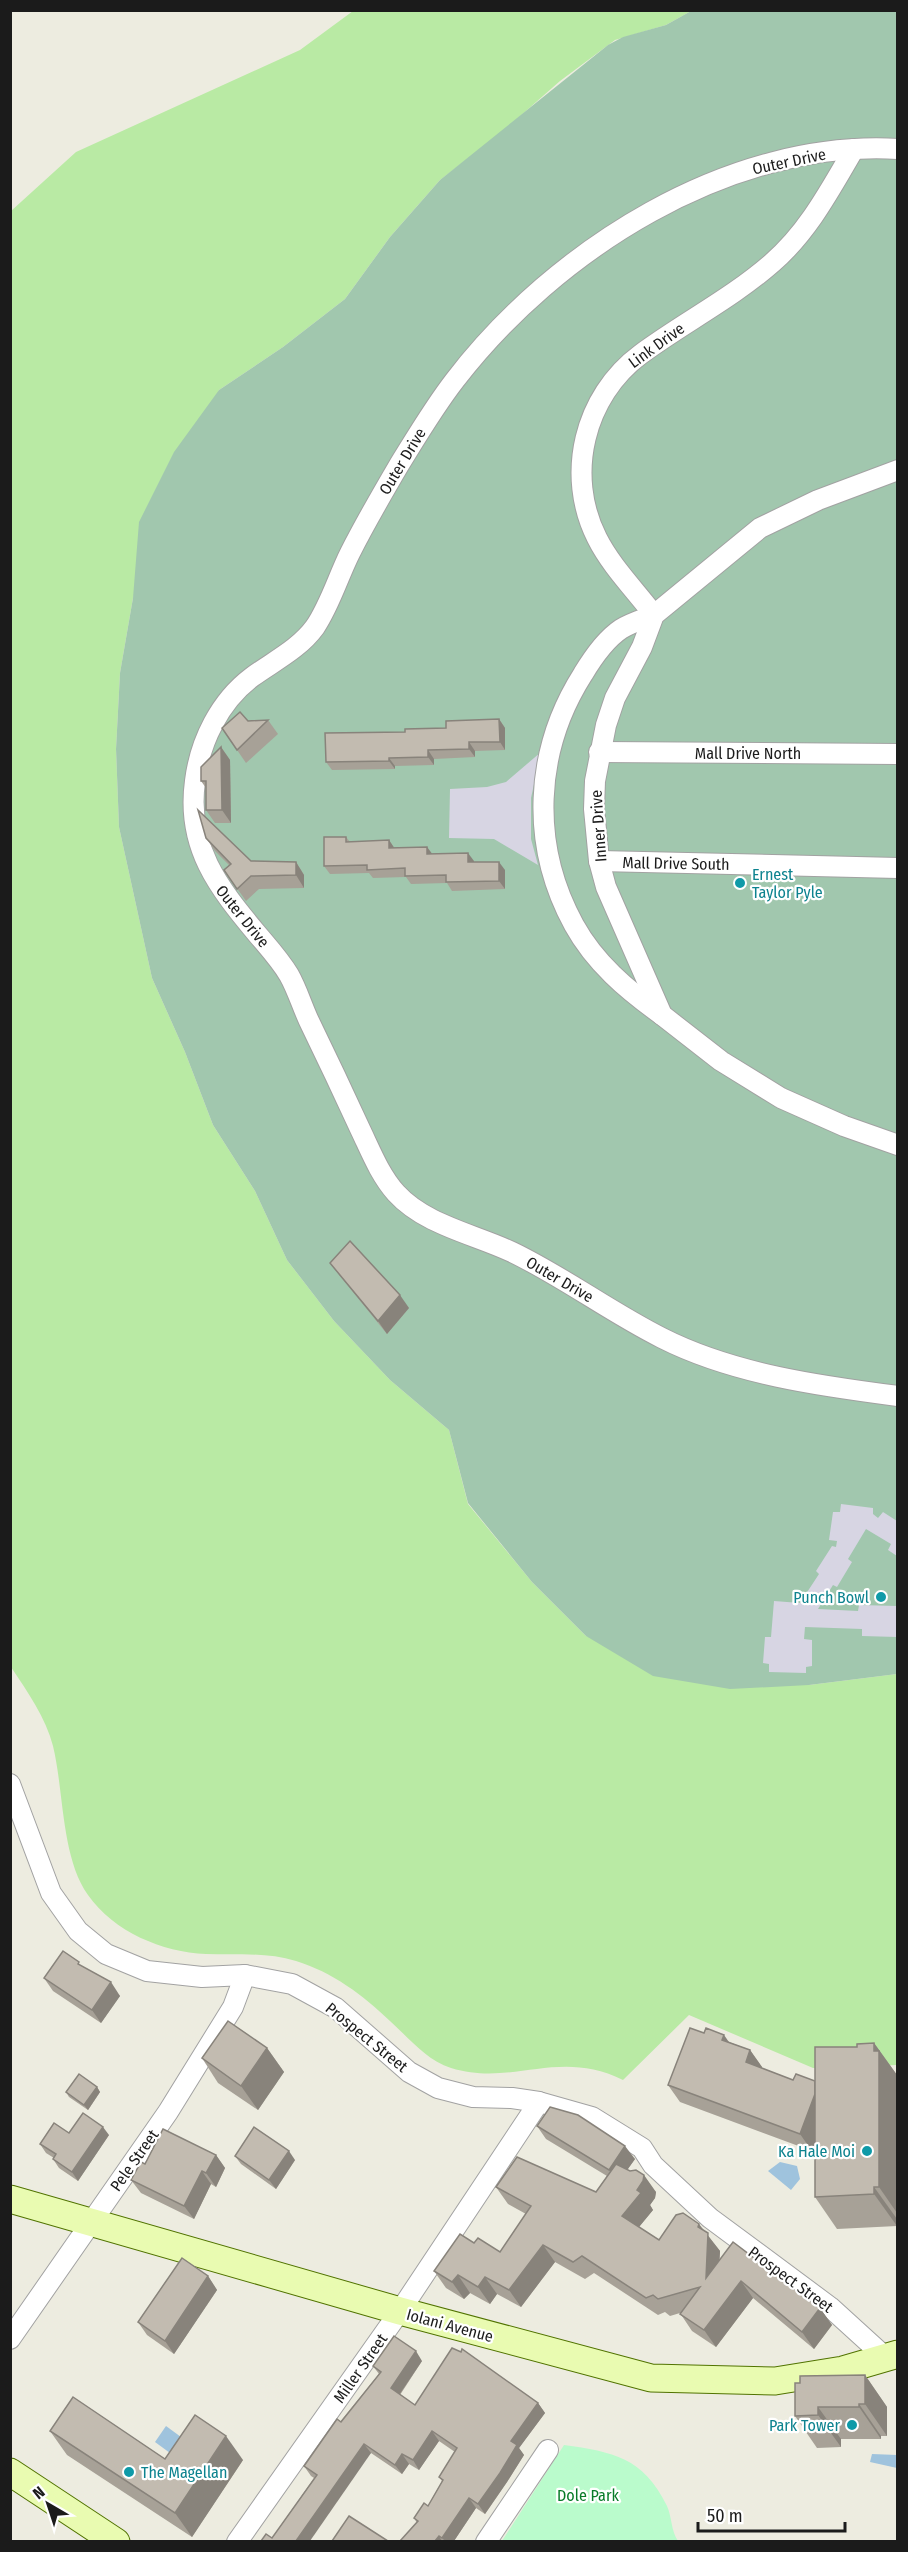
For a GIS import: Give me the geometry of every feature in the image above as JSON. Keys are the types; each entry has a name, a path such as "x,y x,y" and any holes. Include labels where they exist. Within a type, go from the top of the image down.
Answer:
{"main road":[{"name":"Iolani Avenue","path":"10,2199 89,2224 400,2311 651,2378 775,2381 843,2370 892,2356"},
{"path":"10,2472 116,2541"}],"street":[{"name":"Link Drive","path":"654,615 607,556 589,519 584,499 581,458 591,418 612,382 625,367 755,277 785,252 819,209 854,149"},
{"name":"Outer Drive","path":"897,149 821,152 760,165 704,185 665,205 591,251 536,295 503,326 454,381 421,430 375,507 315,626 294,648 249,679 223,708 204,742 195,780 194,800 198,841 214,880 286,970 379,1168 406,1203 420,1213 535,1264 673,1344 755,1370 825,1385 897,1395"},
{"path":"662,1015 603,966 575,927 558,891 549,860 543,812 547,761 559,720 573,689 602,647 620,629 654,615 760,528 818,500 897,470"},
{"name":"Inner Drive","path":"654,615 642,647 615,698 599,752 594,809 599,861 614,912 662,1015 721,1060 781,1098 822,1118 897,1145"},
{"name":"Mall Drive North","path":"599,752 897,754"},
{"name":"Mall Drive South","path":"599,861 897,868"},
{"name":"Prospect Street","path":"10,1784 51,1893 78,1931 106,1954 147,1971 202,1977 245,1975 292,1984 336,2008 409,2072 438,2088 473,2097 512,2098 539,2102 592,2117 642,2148 653,2165 710,2217 892,2356"},
{"name":"Pele Street","path":"10,2339 168,2112 232,2007 245,1975"},
{"name":"Miller Street","path":"237,2541 400,2311 539,2102"},
{"path":"486,2541 548,2450"}],"green space":[{"path":"353,11 691,11 666,25 615,40 560,81 501,133 440,180 390,237 345,299 283,347 219,390 133,598 120,673 116,749 119,827 152,978 185,1052 213,1125 255,1191 287,1260 334,1321 390,1380 449,1430 468,1504 532,1582 586,1636 809,1685 897,1674 897,2065 813,2068 689,2015 623,2080 599,2071 577,2067 474,2073 451,2068 434,2060 358,1993 322,1971 274,1956 189,1952 140,1938 111,1920 88,1895 79,1880 68,1843 57,1764 50,1736 35,1705 11,1667 11,211 76,152 300,50"},
{"path":"691,11 897,11 897,1674 809,1685 730,1689 653,1676 586,1636 532,1582 468,1503 449,1430 390,1380 334,1321 287,1260 255,1191 213,1125 185,1052 152,978 119,827 116,749 120,673 133,598 139,522 174,452 219,390 283,347 345,299 390,237 440,180 608,45 623,37 666,25"},
{"name":"Dole Park","path":"564,2445 612,2454 637,2467 658,2490 667,2506 678,2541 502,2541"}],"shaded area":[{"path":"541,752 531,798 531,839 538,865 494,839 449,838 450,789 487,787 506,782"},
{"path":"841,1504 873,1508 873,1514 878,1518 883,1512 897,1521 897,1556 888,1550 891,1544 866,1529 848,1559 852,1562 837,1587 833,1585 818,1609 858,1611 859,1605 897,1606 897,1637 862,1636 862,1629 805,1627 804,1639 812,1640 812,1666 806,1667 806,1673 769,1672 769,1664 763,1663 765,1637 771,1637 774,1601 800,1603 819,1574 816,1571 832,1546 836,1547 837,1541 829,1540 833,1512 840,1512"}],"water":[{"path":"780,2162 797,2166 800,2179 791,2190 768,2171"},
{"path":"166,2426 181,2437 170,2453 155,2442"},
{"path":"872,2454 897,2455 897,2468 870,2462"}],"building":[{"path":"240,712 248,721 268,720 237,750 222,728"},
{"path":"499,719 500,742 469,742 469,749 428,750 428,757 389,758 389,761 326,762 325,733 405,732 405,729 446,728 446,721"},
{"path":"221,747 222,810 206,810 206,781 201,781 201,767"},
{"path":"198,810 251,861 296,862 296,875 251,876 237,889 224,870 231,864 206,838"},
{"path":"324,837 346,837 346,842 389,840 389,848 427,847 427,854 468,853 468,862 499,862 499,881 446,882 446,875 405,876 405,868 367,870 367,865 324,866"},
{"path":"350,1241 400,1295 378,1321 330,1263"},
{"path":"63,1951 79,1962 78,1964 111,1982 92,2010 44,1978"},
{"path":"228,2021 267,2048 241,2086 202,2058"},
{"path":"690,2028 704,2033 706,2028 724,2035 722,2040 750,2050 746,2062 793,2080 796,2074 815,2081 815,2094 800,2134 668,2085"},
{"path":"874,2043 874,2051 879,2051 879,2187 874,2187 874,2194 815,2197 815,2047 857,2047 857,2044"},
{"path":"79,2074 97,2087 84,2105 66,2092"},
{"path":"550,2107 578,2115 625,2146 609,2170 537,2126"},
{"path":"83,2113 103,2127 72,2172 53,2159 56,2154 40,2144 54,2123 69,2133"},
{"path":"254,2127 289,2151 269,2180 235,2156"},
{"path":"163,2129 216,2155 206,2173 202,2171 184,2206 131,2180 141,2162 145,2164"},
{"path":"517,2157 596,2192 616,2164 630,2171 636,2170 644,2175 637,2190 641,2193 622,2216 659,2240 676,2215 683,2213 708,2233 706,2278 733,2242 820,2308 802,2332 741,2281 704,2330 680,2314 700,2287 658,2299 653,2295 646,2298 582,2256 573,2262 543,2245 509,2290 485,2277 478,2287 458,2275 452,2282 434,2271 460,2234 474,2243 478,2238 500,2252 531,2206 496,2187"},
{"path":"182,2258 208,2276 165,2341 138,2322"},
{"path":"394,2336 416,2351 391,2388 415,2405 452,2348 461,2352 462,2349 538,2403 511,2441 517,2445 500,2473 478,2504 469,2498 442,2538 439,2536 435,2541 400,2541 418,2521 414,2518 424,2503 428,2506 443,2480 439,2477 457,2448 432,2431 413,2460 402,2454 395,2465 364,2444 296,2541 261,2541 266,2534 272,2538 317,2475 304,2466 337,2419 341,2422 381,2372 373,2366"},
{"path":"865,2375 865,2404 859,2404 859,2407 818,2407 818,2415 795,2416 795,2383 800,2383 800,2376"},
{"path":"73,2397 165,2459 195,2415 226,2436 175,2513 50,2431"},
{"path":"349,2516 388,2541 332,2541"}],"place":[{"name":"Ernest Taylor Pyle","path":"740,883"},
{"name":"Punch Bowl","path":"881,1597"},
{"name":"Ka Hale Moi","path":"867,2151"},
{"name":"Park Tower","path":"852,2425"},
{"name":"The Magellan","path":"129,2472"}]}
